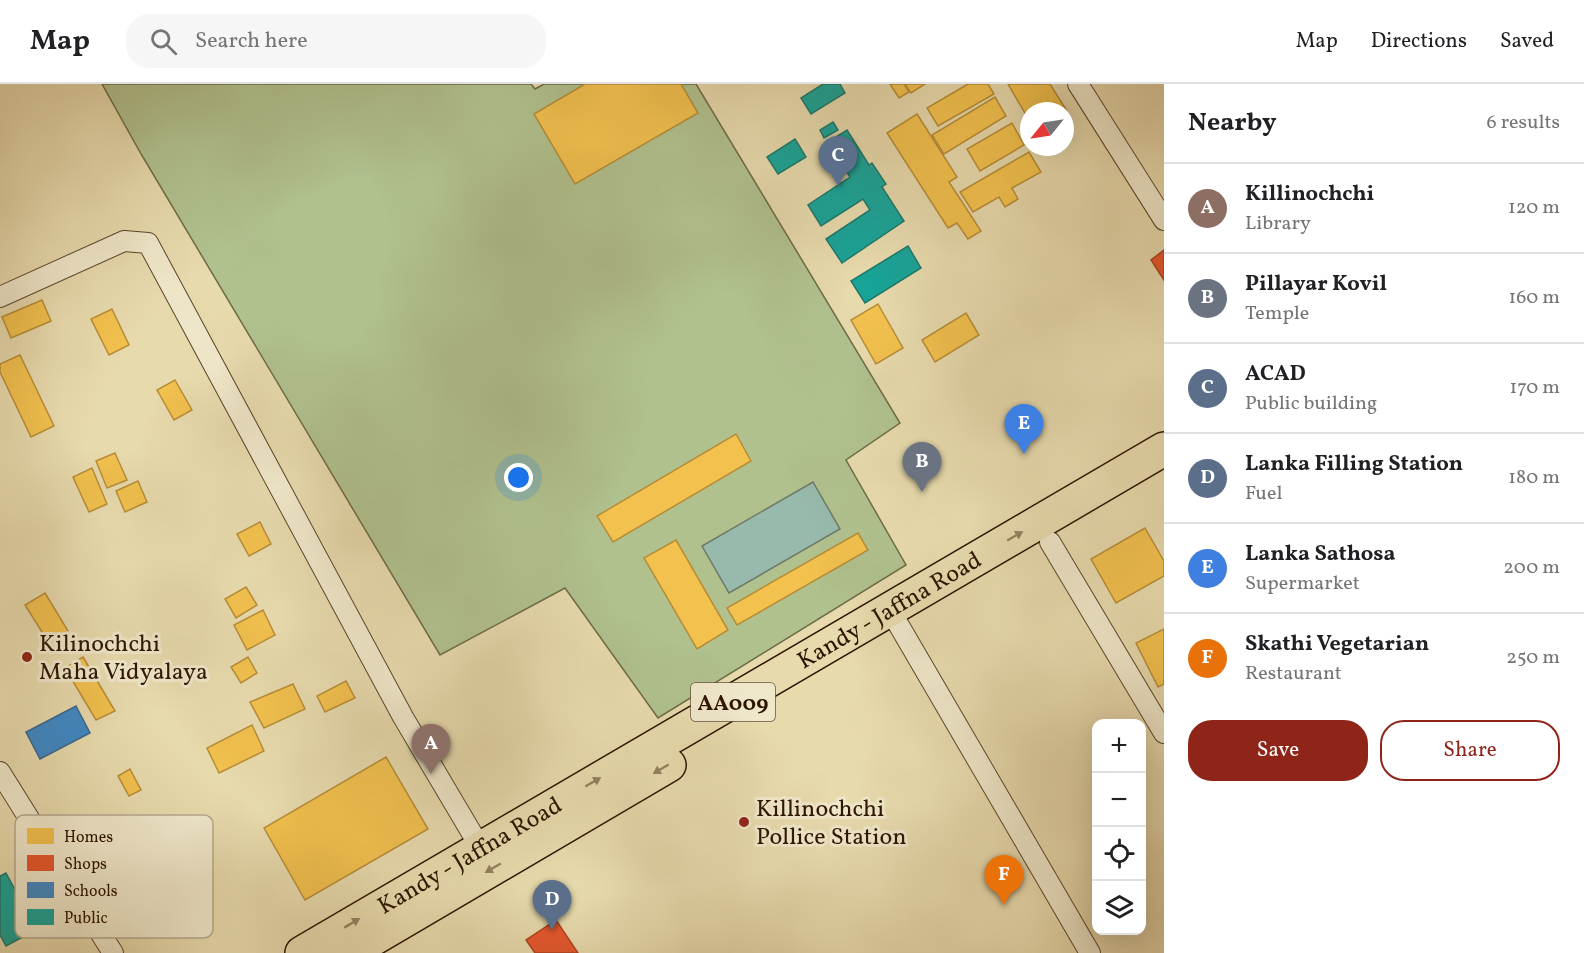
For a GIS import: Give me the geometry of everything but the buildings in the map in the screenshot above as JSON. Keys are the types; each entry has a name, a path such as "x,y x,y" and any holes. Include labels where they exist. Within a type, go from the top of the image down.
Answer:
{"highway":[{"name":"Kandy - Jaffna Road","path":"349,953 895,620 1164,449"},
{"name":"Kandy - Jaffna Road","path":"302,953 480,847 895,620 1050,542 1164,473"}],"street":[{"path":"1078,84 1164,220"},
{"path":"0,297 124,241 148,243 403,717 480,847"},
{"path":"1050,542 1164,733"},
{"path":"895,620 1090,953"},
{"path":"0,772 27,815"},
{"path":"104,938 113,953"}],"green space":[{"path":"102,84 531,84 535,89 544,84 696,84 900,423 846,460 906,565 658,718 565,588 440,655 141,154"}],"shaded area":[{"path":"813,482 840,529 729,593 702,546"}],"place":[{"name":"ACAD","path":"838,186"},
{"name":"Lanka Sathosa","path":"1024,454"},
{"name":"Pillayar Kovil","path":"922,492"},
{"name":"Kilinochchi Maha Vidyalaya","path":"27,657"},
{"name":"Killinochchi","path":"431,774"},
{"name":"Killinochchi Pollice Station","path":"744,822"},
{"name":"Skathi Vegetarian","path":"1004,905"},
{"name":"Lanka Filling Station","path":"552,930"}]}
